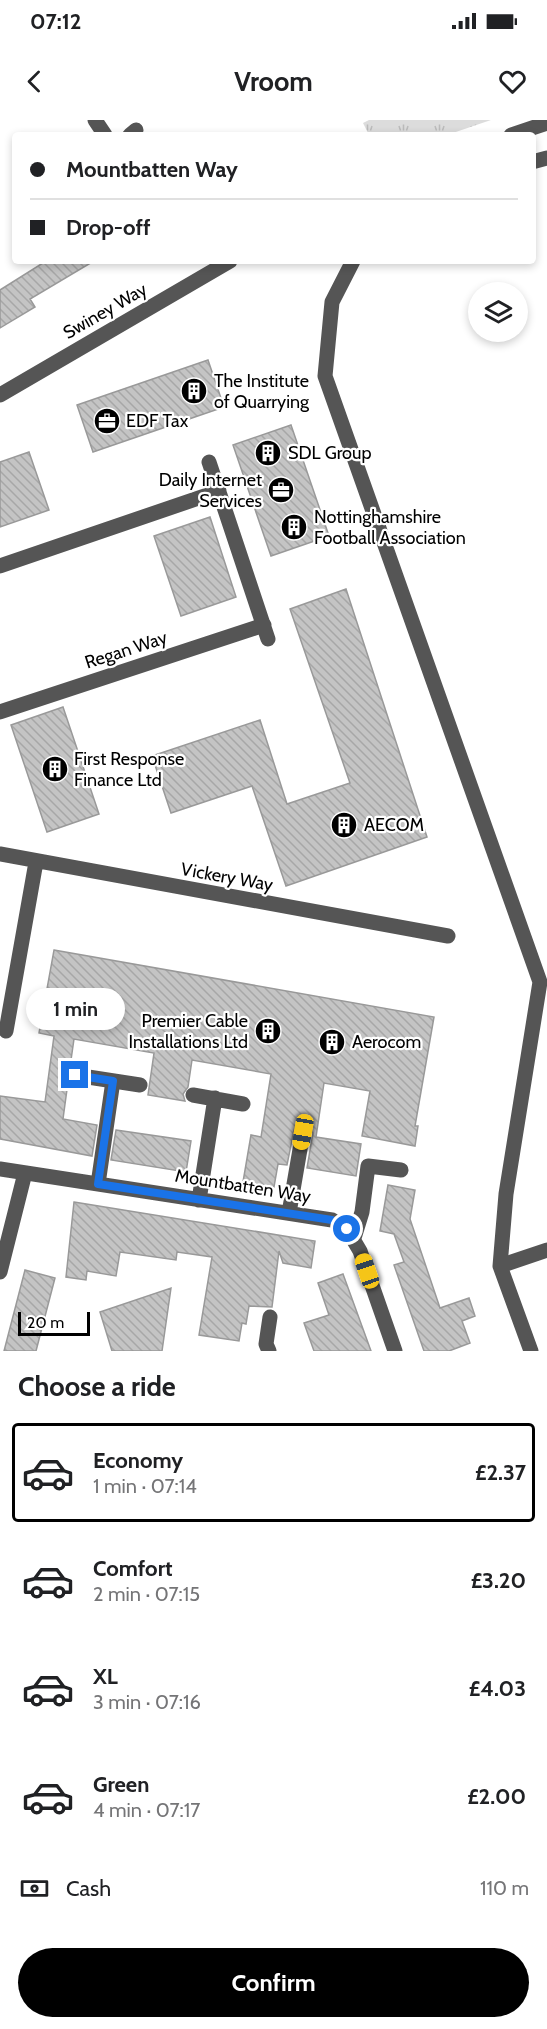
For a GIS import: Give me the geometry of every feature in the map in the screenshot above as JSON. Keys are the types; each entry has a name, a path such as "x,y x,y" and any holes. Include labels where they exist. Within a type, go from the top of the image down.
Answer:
{"street":[{"path":"520,132 547,123"},
{"name":"Swiney Way","path":"0,395 225,264"},
{"path":"351,264 332,302 326,376 540,982 506,1194 500,1266 531,1351"},
{"name":"Regan Way","path":"0,712 266,632 208,462"},
{"path":"0,566 219,491"},
{"name":"Vickery Way","path":"0,855 448,936"},
{"path":"6,1031 6,997 36,862"},
{"path":"75,1075 140,1084"},
{"path":"98,1184 113,1081"},
{"path":"193,1095 243,1104"},
{"path":"199,1200 215,1098"},
{"path":"289,1213 303,1132"},
{"path":"395,1351 354,1238 362,1212 368,1166 400,1170"},
{"name":"Mountbatten Way","path":"0,1169 332,1220 347,1229 354,1238"},
{"path":"0,1272 25,1173"},
{"path":"500,1266 547,1250"},
{"path":"269,1351 266,1344 270,1317"}],"green space":[{"path":"369,120 491,120 456,132 368,132 363,123"}],"building":[{"path":"41,264 89,264 30,299 35,307 0,328 0,290"},
{"path":"208,360 224,407 93,452 77,405"},
{"path":"291,425 329,536 271,556 233,445"},
{"path":"29,452 49,510 0,527 0,462"},
{"path":"210,517 236,597 181,616 154,536"},
{"path":"346,589 427,837 286,886 252,786 171,813 152,756 260,720 287,804 350,783 290,609"},
{"name":"First Response Finance Ltd","path":"63,707 99,814 47,832 11,725"},
{"path":"54,950 434,1017 415,1126 418,1126 415,1146 362,1136 370,1091 324,1083 316,1137 361,1144 356,1176 307,1168 313,1133 310,1125 304,1122 296,1125 294,1130 287,1165 278,1164 274,1187 243,1182 251,1135 261,1137 271,1074 192,1060 188,1087 183,1094 185,1101 148,1095 154,1053 74,1039 70,1067 65,1074 68,1082 63,1119 97,1125 92,1156 0,1139 0,1096 45,1102 54,1036 39,1033"},
{"path":"116,1130 191,1141 186,1172 111,1160"},
{"path":"388,1185 415,1190 410,1219 440,1308 469,1298 475,1316 462,1321 470,1343 449,1351 424,1351 394,1265 404,1262 394,1234 380,1231"},
{"path":"74,1202 315,1241 311,1268 283,1263 279,1251 272,1307 249,1306 246,1324 242,1323 239,1341 199,1335 212,1257 177,1252 176,1260 120,1252 116,1276 87,1271 86,1280 66,1277"},
{"path":"25,1270 55,1278 36,1351 4,1351"},
{"path":"343,1274 371,1351 314,1351 304,1323 329,1315 318,1283"},
{"path":"171,1288 162,1351 112,1351 100,1312"}],"place":[{"name":"The Institute of Quarrying","path":"194,391"},
{"name":"EDF Tax","path":"107,421"},
{"name":"SDL Group","path":"268,453"},
{"name":"Daily Internet Services","path":"281,490"},
{"name":"Nottinghamshire Football Association","path":"294,527"},
{"name":"First Response Finance Ltd","path":"55,769"},
{"name":"AECOM","path":"344,825"},
{"name":"Premier Cable Installations Ltd","path":"268,1031"},
{"name":"Aerocom","path":"332,1042"}],"route":[{"path":"75,1075 113,1081 98,1184 332,1220 347,1229"}]}
